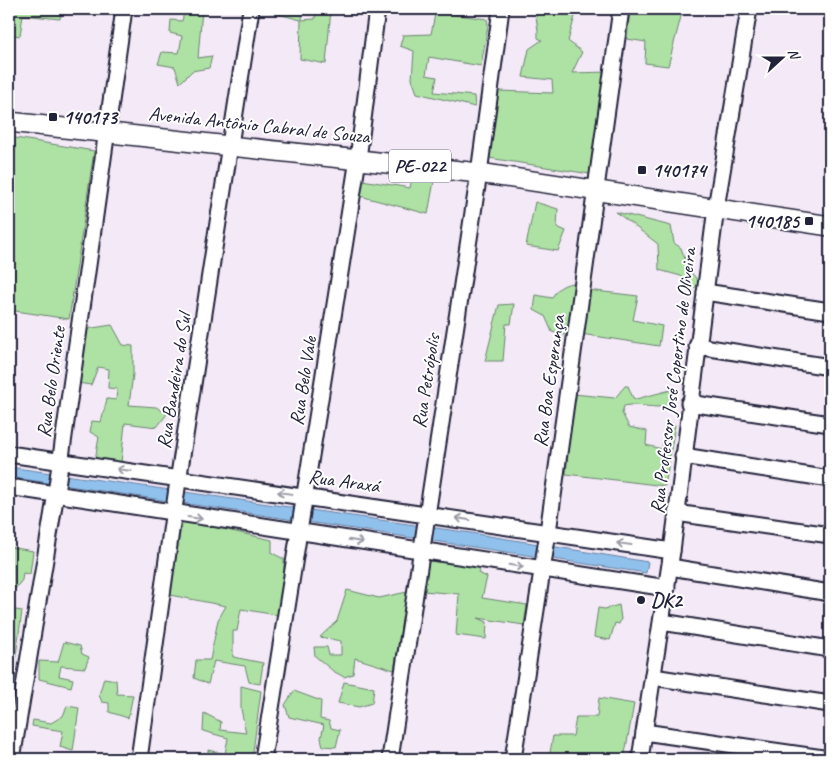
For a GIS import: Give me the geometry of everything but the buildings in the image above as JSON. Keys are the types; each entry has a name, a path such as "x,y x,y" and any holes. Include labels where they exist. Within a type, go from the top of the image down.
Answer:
{"main road":[{"name":"Avenida Antônio Cabral de Souza","path":"9,122 231,144 479,173 830,226"}],"street":[{"name":"Rua Belo Oriente","path":"12,759 60,464 124,9"},
{"name":"Rua Bandeira do Sul","path":"139,759 178,483 251,9"},
{"name":"Rua Belo Vale","path":"263,759 301,529 304,499 358,159 377,9"},
{"name":"Rua Petrópolis","path":"390,759 425,518 479,173 501,9"},
{"name":"Rua Boa Esperança","path":"513,759 597,191 621,9"},
{"name":"Rua Professor José Copertino de Oliveira","path":"640,759 670,567 689,403 716,208 749,9"},
{"path":"705,292 830,311"},
{"path":"698,346 830,366"},
{"path":"689,403 830,424"},
{"name":"Rua Araxá","path":"9,454 178,483 304,499 547,536 672,551"},
{"path":"684,456 830,479"},
{"path":"9,488 56,490 175,511 542,565 667,588"},
{"path":"676,512 830,535"},
{"path":"670,567 830,592"},
{"path":"662,622 830,649"},
{"path":"653,677 830,704"},
{"path":"644,732 830,759"}],"green space":[{"path":"12,9 62,9 60,19 23,15 20,36 9,34"},
{"path":"185,9 202,9 198,58 212,56 209,68 192,71 180,83 175,67 158,64 162,52 179,53 182,36 170,33 171,20 182,21"},
{"path":"259,9 303,9 302,20 315,19 316,9 331,9 326,64 300,59 301,20"},
{"path":"436,9 452,9 452,14 487,19 488,25 481,66 429,57 426,75 437,77 434,92 474,96 475,107 417,93 412,79 414,51 400,46 403,35 431,34"},
{"path":"536,9 577,9 568,41 582,52 572,73 609,72 590,174 489,158 498,91 553,93 552,80 523,77 529,49 542,40 538,38"},
{"path":"630,9 683,9 668,66 645,63 646,42 627,39"},
{"path":"9,137 94,151 69,319 9,310"},
{"path":"412,178 434,181 428,214 360,196 362,180 410,188"},
{"path":"535,202 558,209 557,227 566,231 558,251 526,246"},
{"path":"616,212 671,226 674,243 681,248 689,270 700,283 694,288 681,276 659,270 658,244"},
{"path":"577,282 569,336 552,332 545,316 534,310 536,295 552,298 556,291 562,287"},
{"path":"587,290 638,296 633,320 662,326 659,346 581,334"},
{"path":"514,304 511,324 506,324 503,361 485,361 499,305"},
{"path":"112,325 123,345 133,346 133,374 129,405 156,407 167,414 157,427 125,423 121,463 95,460 99,437 90,432 92,421 101,422 107,399 116,400 117,389 108,388 109,369 98,367 91,385 77,383 86,329"},
{"path":"625,386 628,386 633,398 636,399 671,390 672,403 667,406 630,405 624,406 622,413 629,427 647,431 646,445 662,449 666,421 675,425 665,486 566,474 573,394 615,398"},
{"path":"182,520 272,540 272,553 284,559 284,573 277,615 241,609 237,631 233,631 233,657 263,663 260,684 249,682 245,666 214,661 208,684 194,678 196,660 210,660 218,620 226,606 170,595"},
{"path":"9,547 33,551 30,574 23,573 22,580 15,589 9,588 12,570 9,569"},
{"path":"429,561 481,567 478,573 487,577 482,598 527,605 524,625 478,618 487,622 486,639 456,635 459,594 423,591"},
{"path":"347,590 379,598 407,592 394,670 355,658 353,674 344,677 333,671 315,656 314,647 327,647 329,655 341,655 341,641 320,637 337,621"},
{"path":"619,605 621,619 619,624 615,623 610,640 594,637 598,608 605,609"},
{"path":"9,609 22,611 11,694 9,694"},
{"path":"64,642 80,646 82,654 89,657 85,668 61,666 59,676 73,679 71,687 39,679 39,661 58,662"},
{"path":"104,678 116,680 117,694 133,695 128,718 109,712 109,703 102,702 99,695"},
{"path":"344,682 374,688 372,703 359,707 338,703"},
{"path":"241,686 261,691 252,759 208,759 208,750 225,754 228,738 203,731 204,713 221,722 220,730 246,733 241,709"},
{"path":"294,691 321,701 320,719 329,721 331,728 340,730 336,747 323,746 321,738 324,725 289,717 285,705"},
{"path":"599,698 634,704 624,759 549,758 553,736 573,736 576,717 597,717"},
{"path":"67,706 79,708 73,751 60,747 63,731 32,726 33,720 51,723 63,716"}],"water":[{"path":"9,467 471,533 648,562 646,573 9,477"}],"place":[{"name":"140173","path":"53,117"},
{"name":"140174","path":"642,170"},
{"name":"140185","path":"809,221"},
{"name":"DK2","path":"641,600"}]}
